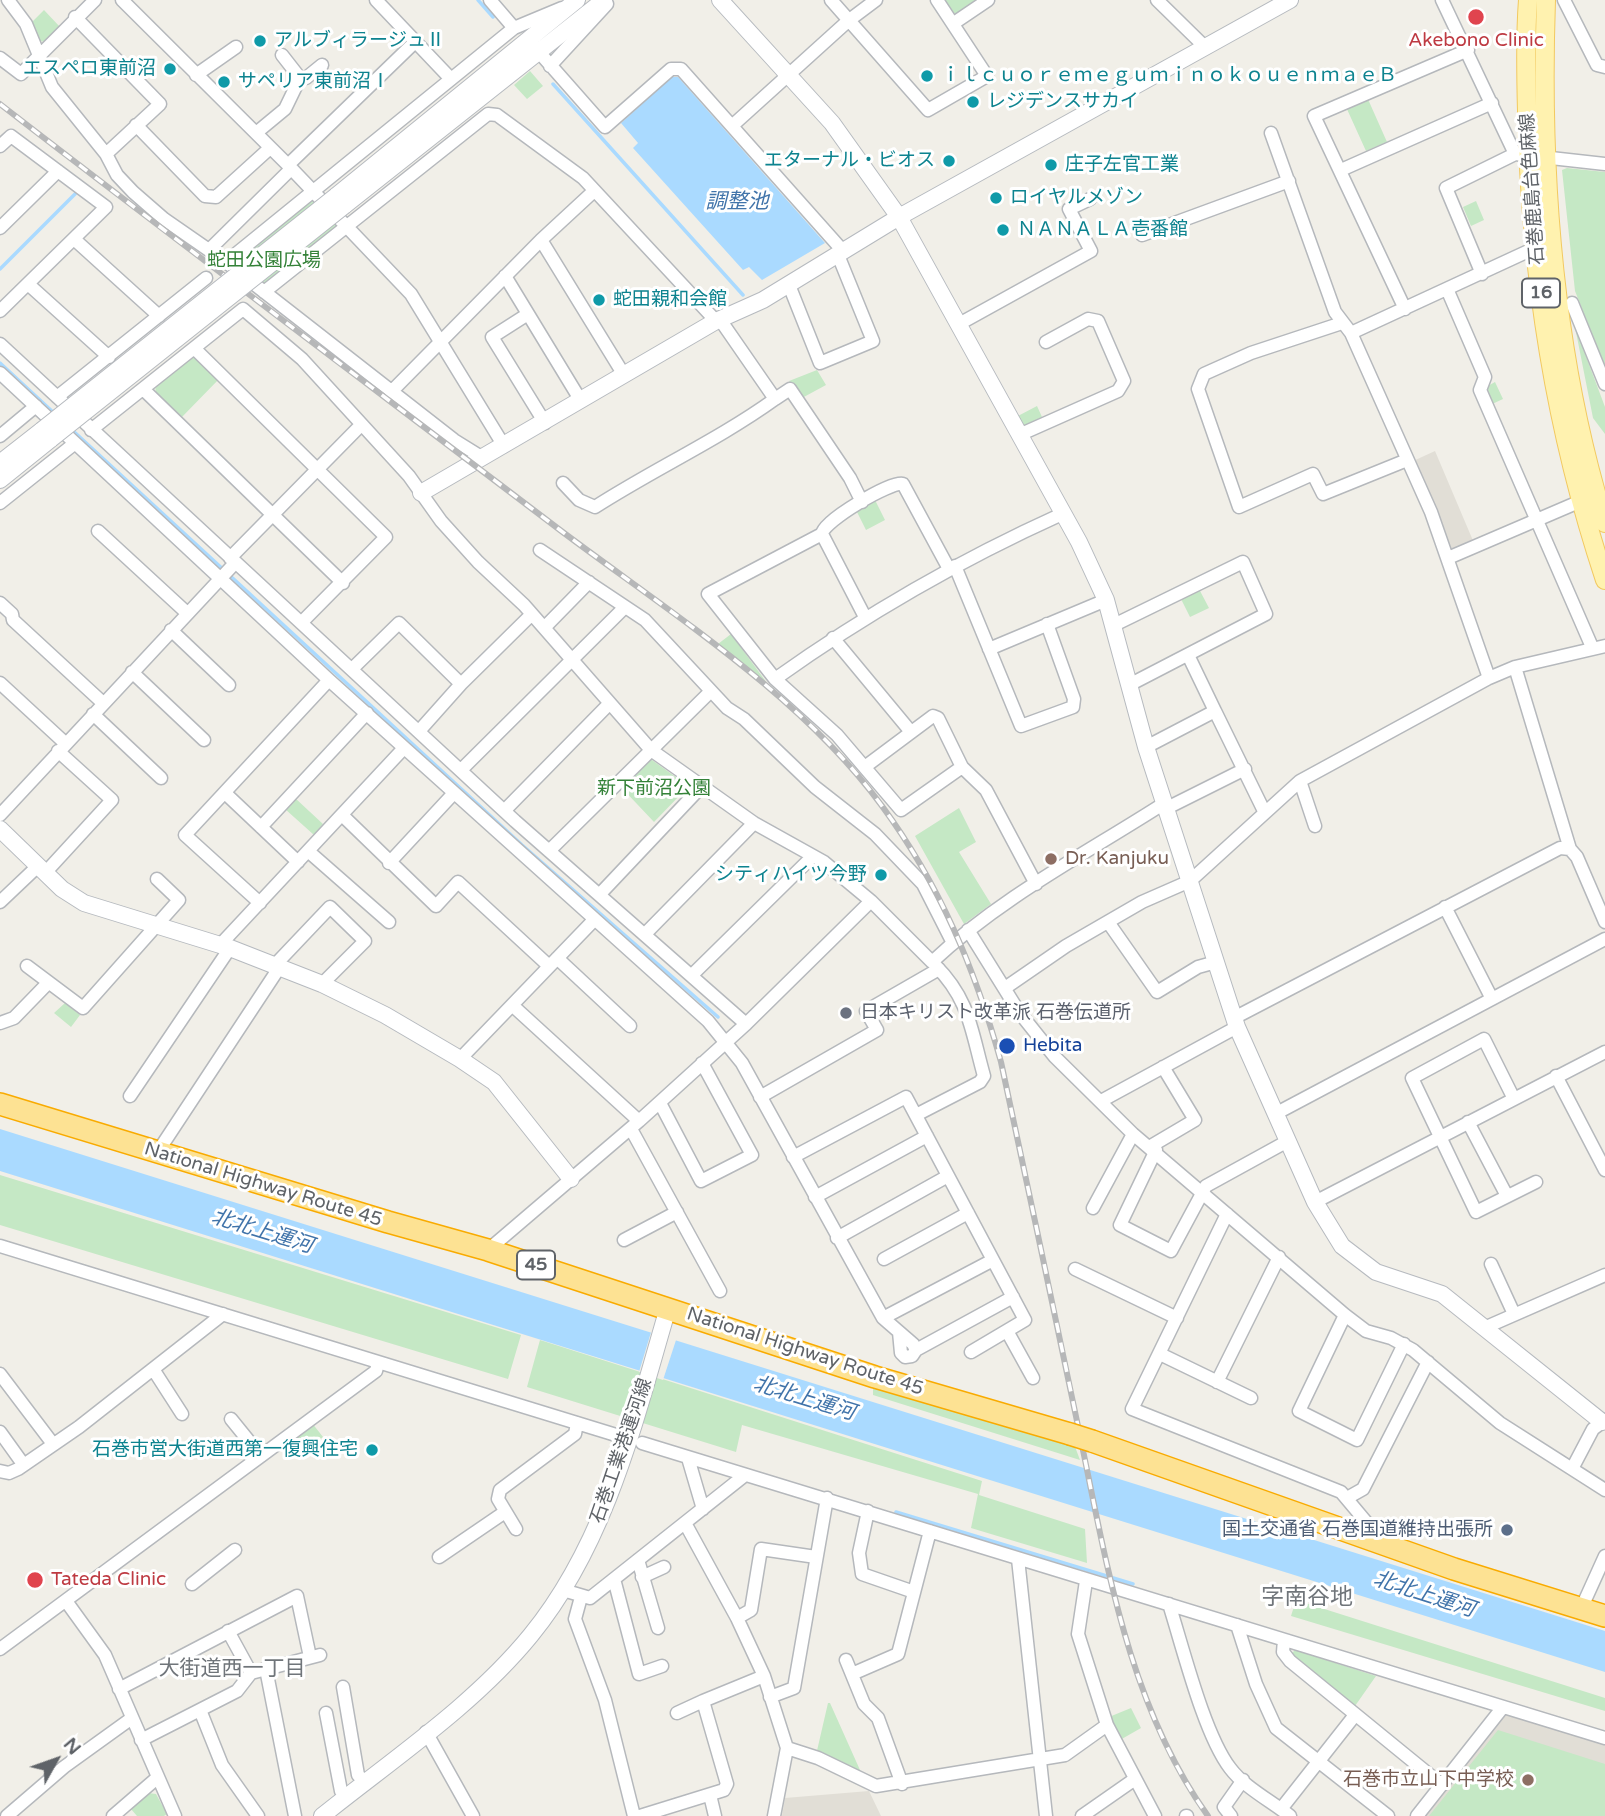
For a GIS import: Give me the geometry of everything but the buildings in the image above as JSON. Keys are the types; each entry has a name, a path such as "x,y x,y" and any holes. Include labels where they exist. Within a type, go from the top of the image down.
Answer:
{"highway":[{"name":"National Highway Route 45","path":"0,1104 488,1250 665,1317 1092,1441 1512,1588 1605,1616"}],"main road":[{"name":"石巻鹿島台色麻線","path":"1528,0 1529,156 1535,248 1552,368 1581,501 1605,580"},
{"name":"石巻鹿島台色麻線","path":"1545,0 1529,156 1585,449 1605,523"}],"street":[{"path":"8,0 26,24 52,87 106,154 117,175 133,191 164,219 226,262 454,440 483,458"},
{"path":"0,58 21,74 75,17 95,0"},
{"path":"122,0 290,167 411,294 504,446"},
{"path":"376,0 451,79"},
{"path":"490,0 514,28"},
{"path":"0,480 46,435 340,201 604,0"},
{"path":"551,66 611,0"},
{"path":"720,0 832,123 899,217 1079,542 1106,600 1164,807 1235,1022 1286,1142 1315,1202 1342,1246 1359,1262 1376,1272 1442,1294 1603,1421 1590,1435 1573,1467"},
{"path":"831,0 928,110 987,76 937,0"},
{"path":"733,125 848,20 876,0"},
{"path":"954,23 988,0"},
{"path":"1157,0 1204,46"},
{"path":"421,493 719,321 789,285 899,217 1290,0"},
{"path":"1442,0 1492,103 1529,156"},
{"path":"1564,0 1597,65 1605,67"},
{"path":"226,262 514,28 576,1"},
{"path":"340,201 576,1"},
{"path":"75,17 160,104 106,154"},
{"path":"209,250 416,41"},
{"path":"196,75 236,47"},
{"path":"1405,309 1314,116 1468,50"},
{"path":"538,51 605,127 676,68 733,125 840,253 873,341 820,363 789,285"},
{"path":"282,55 300,78"},
{"path":"300,78 306,78 322,65"},
{"path":"256,133 285,109 300,78"},
{"path":"1341,170 1492,103"},
{"path":"264,292 488,114 497,116 583,178 719,321 775,399"},
{"path":"136,125 205,197 216,197 270,148"},
{"path":"1271,134 1328,294 1347,328 1448,558 1489,678"},
{"path":"0,146 11,136 106,207 0,311"},
{"path":"1482,274 1446,188 1529,156 1605,164"},
{"path":"0,228 58,171"},
{"path":"1142,235 1289,181"},
{"path":"391,391 541,240 594,191"},
{"path":"959,324 1091,251 1069,209 1090,199"},
{"path":"74,239 159,316"},
{"path":"541,240 624,375"},
{"path":"1406,460 1324,494 1313,474 1239,507 1198,389 1204,374 1251,354 1405,309 1535,248"},
{"path":"505,276 581,401"},
{"path":"57,397 205,278"},
{"path":"28,284 109,357"},
{"path":"1005,988 1066,946 1190,881 1300,781 1489,678 1515,667 1599,646 1480,390 1485,377 1447,289"},
{"path":"1572,303 1605,384"},
{"path":"91,430 243,309 302,359 421,493 441,521 478,562 532,614 608,705 651,750 754,823 824,862 871,901 957,989 963,1001 984,1076 980,1082 916,1115"},
{"path":"528,314 492,337 545,423"},
{"path":"1019,435 1118,391 1124,381 1098,321 1088,319 1046,342"},
{"path":"0,344 91,430 228,568 328,680 708,1021 726,1043 760,1097 883,1318 916,1350 1013,1297"},
{"path":"195,349 386,537 301,623"},
{"path":"0,373 74,444 301,623 353,668 504,811 746,1024"},
{"path":"143,389 343,583"},
{"path":"563,483 579,500 595,507 663,465 703,445 790,389 850,478 862,502"},
{"path":"0,436 36,406"},
{"path":"0,815 228,568 273,513 361,425"},
{"path":"0,463 46,435"},
{"path":"0,503 74,444"},
{"path":"962,767 901,810 866,766 775,679 708,594 822,534 827,523 897,483 903,484 952,568 1021,726 1073,707 1074,699 1047,624"},
{"path":"1448,558 1581,501"},
{"path":"775,679 865,617 981,550 1062,514"},
{"path":"97,531 187,613"},
{"path":"822,534 865,617"},
{"path":"540,550 645,620 710,691 815,787 875,834 923,884 953,943"},
{"path":"1114,625 1243,562 1266,614 1129,685"},
{"path":"544,628 589,582"},
{"path":"989,649 1106,600"},
{"path":"0,603 12,614 13,620 103,703"},
{"path":"461,770 570,658 624,608"},
{"path":"420,730 461,684 532,614"},
{"path":"353,668 399,623 461,684"},
{"path":"171,630 229,685"},
{"path":"833,638 911,732"},
{"path":"1188,655 1264,811"},
{"path":"1515,667 1570,849 1577,858 1605,922"},
{"path":"132,671 204,740"},
{"path":"260,902 185,835 328,680"},
{"path":"0,683 112,800 42,870 0,902"},
{"path":"550,851 710,691"},
{"path":"504,811 608,705"},
{"path":"1146,747 1215,710"},
{"path":"261,827 367,713"},
{"path":"93,714 161,778"},
{"path":"866,766 933,716 938,718 962,767 986,790 1035,884"},
{"path":"130,1096 225,947 260,902 404,748"},
{"path":"760,1097 877,1030 866,1011 935,966 953,943 968,930 1035,884 1164,807 1245,769"},
{"path":"1300,781 1315,826"},
{"path":"600,894 702,786"},
{"path":"225,793 298,862"},
{"path":"389,863 454,793"},
{"path":"342,815 436,906 458,882 630,1026"},
{"path":"645,934 754,823"},
{"path":"0,829 42,870 84,903 225,947 322,984 385,1015 460,1059 494,1082 571,1179"},
{"path":"1101,1101 1235,1022 1445,907 1560,848 1570,849"},
{"path":"308,851 389,922"},
{"path":"692,975 813,856"},
{"path":"27,966 83,1008 178,900 157,879"},
{"path":"488,1250 635,1125 726,1043 871,901"},
{"path":"1445,907 1491,997"},
{"path":"157,1153 276,967 330,908 365,941 322,984"},
{"path":"460,1059 594,920"},
{"path":"1108,922 1157,992 1198,967 1216,962"},
{"path":"968,930 1040,1040 1133,1134 1153,1148 1200,1192 1366,1331 1404,1344 1500,1423 1573,1467 1605,1490"},
{"path":"1275,1114 1491,997 1605,939"},
{"path":"0,1023 13,1018 48,983"},
{"path":"512,1005 635,1125 677,1212 720,1291"},
{"path":"1513,1097 1484,1039 1412,1078 1476,1212 1536,1182"},
{"path":"1315,1202 1513,1097 1605,1052"},
{"path":"660,1103 701,1181 752,1154 702,1063"},
{"path":"1163,1066 1195,1120 1153,1148 1121,1225 1171,1251 1200,1192 1286,1142"},
{"path":"1556,1076 1605,1170"},
{"path":"793,1157 906,1097 1026,1320 971,1352"},
{"path":"1468,1122 1507,1196"},
{"path":"1093,1209 1133,1134"},
{"path":"815,1197 927,1136"},
{"path":"837,1238 948,1176"},
{"path":"624,1240 677,1212"},
{"path":"884,1259 968,1213"},
{"path":"1227,1214 1132,1409 1341,1492 1384,1544"},
{"path":"0,1246 616,1435"},
{"path":"1217,1382 1279,1257"},
{"path":"883,1318 993,1260"},
{"path":"1491,1265 1514,1314"},
{"path":"1075,1269 1177,1318"},
{"path":"1484,1328 1605,1275"},
{"path":"0,1471 9,1473 53,1444 223,1314"},
{"path":"1345,1315 1299,1411 1322,1423 1357,1440 1404,1344"},
{"name":"石巻工業港運河線","path":"336,1809 475,1692 518,1651 563,1590 599,1522 646,1384 665,1317"},
{"path":"1007,1331 1033,1378"},
{"path":"1160,1354 1251,1398"},
{"path":"1347,1498 1363,1489 1428,1362"},
{"path":"0,1649 376,1371 378,1363"},
{"path":"153,1369 182,1413"},
{"path":"0,1374 53,1444"},
{"path":"231,1419 261,1456"},
{"path":"516,1530 498,1499 499,1490 575,1434 577,1423"},
{"path":"0,1432 23,1464"},
{"path":"642,1443 1605,1738"},
{"path":"688,1458 703,1509"},
{"path":"563,1590 590,1598 745,1475"},
{"path":"769,1698 794,1688 827,1498"},
{"path":"869,1511 859,1553 862,1574 914,1592"},
{"path":"439,1557 505,1512"},
{"path":"685,1523 737,1618 764,1676 769,1698 788,1748 775,1816"},
{"path":"852,1674 898,1654 930,1531"},
{"path":"737,1618 751,1610 761,1549 816,1557"},
{"path":"192,1584 235,1550"},
{"path":"1581,1609 1605,1556"},
{"path":"1018,1559 1046,1816"},
{"path":"638,1560 658,1628"},
{"path":"642,1577 664,1567"},
{"path":"614,1579 639,1674 662,1667"},
{"path":"1086,1581 1078,1634 1107,1725 1155,1816"},
{"path":"119,1689 297,1596 315,1656 251,1673 237,1691 141,1740"},
{"path":"581,1597 575,1619 605,1700 634,1816"},
{"path":"66,1601 105,1655 175,1816"},
{"path":"1169,1604 1204,1712 1225,1760 1243,1780 1285,1813 1318,1761 1355,1715"},
{"path":"1237,1625 1256,1684 1276,1728 1388,1816"},
{"path":"228,1632 251,1673"},
{"path":"1284,1640 1283,1653 1290,1661 1442,1785"},
{"path":"846,1660 864,1704 878,1718 901,1784"},
{"path":"266,1669 295,1816"},
{"path":"677,1713 764,1676"},
{"path":"343,1688 358,1774 365,1782"},
{"path":"640,1816 724,1790 727,1784 703,1701"},
{"path":"1417,1816 1503,1707"},
{"path":"200,1710 222,1765 258,1816"},
{"path":"326,1713 341,1791 336,1809"},
{"path":"7,1816 64,1767 132,1718"},
{"path":"788,1748 818,1758 876,1786 1065,1755 1107,1725"},
{"path":"426,1732 473,1816"},
{"path":"113,1816 157,1778"},
{"path":"1082,1816 1135,1779"},
{"path":"1231,1816 1224,1807 1243,1780"},
{"path":"710,1795 715,1816"}],"shaded area":[{"path":"1435,451 1474,543 1452,554 1411,462"},
{"name":"石巻市立山下中学校","path":"1503,1713 1605,1745 1605,1816 1422,1816"},
{"path":"869,1791 881,1816 782,1816 785,1798"}],"green space":[{"path":"945,0 982,0 962,14 954,13"},
{"path":"44,10 60,27 45,42 40,41 31,23"},
{"path":"530,71 543,86 527,99 514,85"},
{"path":"1367,97 1387,142 1366,151 1346,107"},
{"path":"1567,168 1605,172 1605,366 1575,291 1562,170"},
{"name":"蛇田公園広場","path":"311,199 338,227 263,288 233,261"},
{"path":"1476,201 1484,220 1471,226 1463,207"},
{"path":"1575,327 1605,407 1605,434 1593,418"},
{"path":"191,358 199,358 220,378 181,418 156,393 155,385"},
{"path":"817,370 826,385 802,398 789,381"},
{"path":"1495,382 1503,399 1490,405 1484,391"},
{"path":"1037,406 1042,417 1024,426 1016,417"},
{"path":"875,500 885,520 866,530 856,510"},
{"path":"1199,589 1209,608 1190,617 1181,599"},
{"path":"731,634 767,683 718,644"},
{"name":"新下前沼公園","path":"646,759 652,760 684,783 685,790 654,822 620,786"},
{"path":"295,798 323,824 314,835 285,809"},
{"path":"959,808 976,842 959,852 991,904 964,924 915,836"},
{"path":"65,1003 80,1015 71,1027 54,1013"},
{"path":"0,1175 521,1335 508,1379 0,1225"},
{"path":"540,1340 982,1481 979,1495 1085,1529 1087,1563 971,1528 978,1494 742,1425 736,1452 527,1387"},
{"path":"873,1382 1074,1444 1080,1460 873,1395"},
{"path":"312,1423 323,1437 300,1455 292,1445 292,1438"},
{"path":"1296,1600 1605,1698 1605,1711 1291,1616"},
{"path":"1295,1650 1376,1676 1355,1706 1294,1658 1291,1654"},
{"path":"830,1703 864,1779 816,1755"},
{"path":"1131,1708 1141,1728 1120,1740 1109,1717"},
{"name":"石巻市立山下中学校","path":"1498,1730 1605,1764 1605,1816 1429,1816"},
{"path":"148,1793 156,1794 167,1814 137,1816 131,1809"}],"water":[{"name":"調整池","path":"672,77 678,77 825,243 762,280 749,267 743,270 633,148 638,143 621,123"},
{"name":"北北上運河","path":"0,1129 1605,1631 1605,1672 0,1171"}],"pier":[{"path":"652,1329 677,1337 663,1380 639,1372"}],"waterway":[{"path":"478,0 493,17"},
{"path":"553,84 743,295"},
{"path":"0,269 79,190"},
{"path":"0,363 55,414"},
{"path":"71,429 522,845 718,1017"},
{"path":"896,1512 1133,1584"}],"railway":[{"path":"0,104 560,530 732,657 813,728 882,806 921,866 954,929 991,1028 1001,1062 1123,1629 1157,1726 1180,1772 1208,1816"}],"place":[{"name":"Akebono Clinic","path":"1476,17"},
{"name":"アルブィラージュⅡ","path":"260,41"},
{"name":"エスペロ東前沼","path":"170,69"},
{"name":"ｉｌｃｕｏｒｅｍｅｇｕｍｉｎｏｋｏｕｅｎｍａｅＢ","path":"927,76"},
{"name":"サペリア東前沼Ⅰ","path":"224,82"},
{"name":"レジデンスサカイ","path":"973,102"},
{"name":"エターナル・ビオス","path":"949,161"},
{"name":"庄子左官工業","path":"1051,165"},
{"name":"ロイヤルメゾン","path":"996,198"},
{"name":"ＮＡＮＡＬＡ壱番館","path":"1003,230"},
{"name":"蛇田親和会館","path":"599,300"},
{"name":"Dr. Kanjuku","path":"1051,859"},
{"name":"シティハイツ今野","path":"881,875"},
{"name":"日本キリスト改革派 石巻伝道所","path":"846,1013"},
{"name":"Hebita","path":"1007,1046"},
{"name":"石巻市営大街道西第一復興住宅","path":"372,1450"},
{"name":"国土交通省 石巻国道維持出張所","path":"1507,1530"},
{"name":"Tateda Clinic","path":"35,1580"},
{"name":"石巻市立山下中学校","path":"1528,1780"}],"district":[{"name":"字南谷地","path":"1307,1598"},
{"name":"大街道西一丁目","path":"232,1669"}]}
